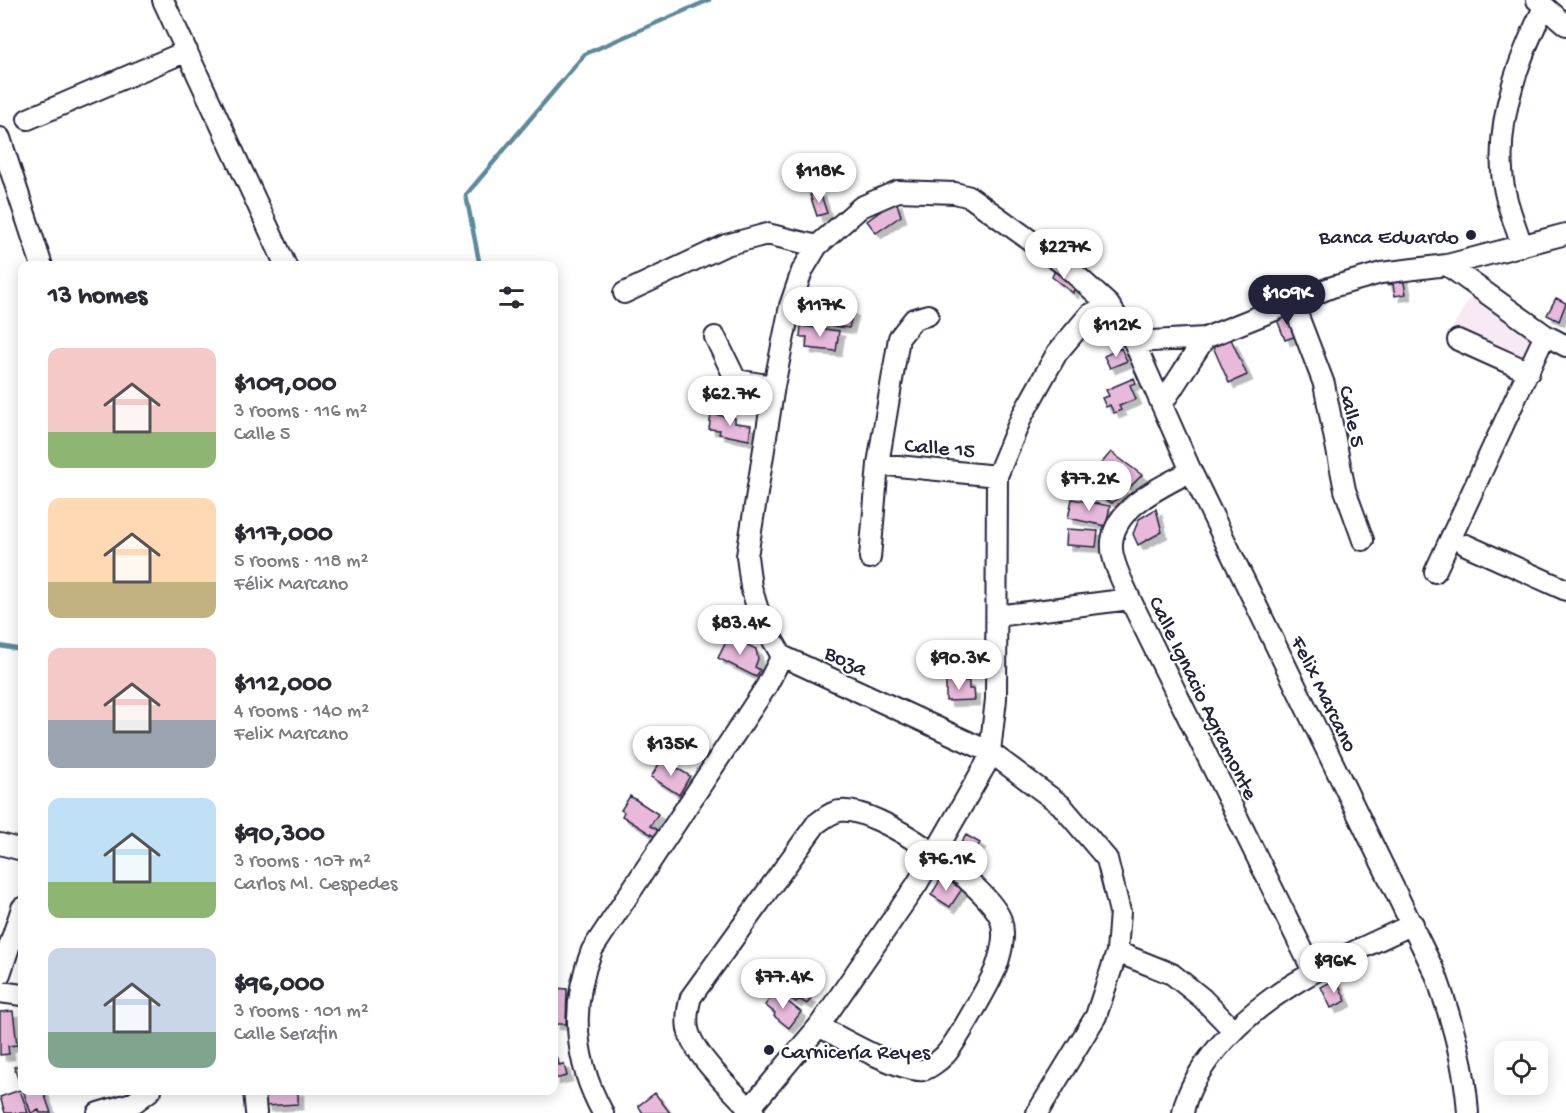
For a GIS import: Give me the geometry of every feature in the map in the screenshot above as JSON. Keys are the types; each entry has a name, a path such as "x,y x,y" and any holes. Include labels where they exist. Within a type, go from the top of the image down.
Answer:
{"street":[{"path":"164,0 284,261"},
{"path":"1522,246 1509,209 1502,170 1505,117 1520,57 1541,3 1566,25"},
{"path":"28,119 187,51"},
{"path":"0,138 40,261"},
{"name":"Felix Marcano","path":"782,656 766,633 751,586 747,556 774,386 790,306 802,272 817,246 861,207 898,191 955,193 970,197 1066,266 1109,305 1134,342 1191,471 1413,924 1451,1018 1466,1075 1468,1113"},
{"path":"624,293 726,245 767,234 817,246"},
{"path":"1134,342 1205,338 1332,287 1381,273 1447,265 1566,234"},
{"path":"1447,265 1545,335 1566,346"},
{"name":"Calle 5","path":"1293,303 1324,384 1345,490 1363,540"},
{"path":"819,1026 866,1051 921,1070 930,1067 945,1054 995,971 1004,933 1000,918 992,903 935,855 902,831 868,815 840,811 816,824 691,996 687,1011 688,1030 694,1044 750,1112 819,1026 935,855 990,752 996,699 997,476 1022,416 1057,353 1089,315 1109,305"},
{"path":"870,558 878,464 899,338 914,319 928,315"},
{"path":"1435,572 1545,335"},
{"path":"716,337 736,380 774,386"},
{"path":"1162,404 1205,338"},
{"path":"1458,340 1528,372"},
{"name":"Calle 15","path":"878,464 997,476"},
{"name":"Calle Ignacio Agramonte","path":"1191,471 1143,497 1113,531 1113,557 1130,599 1312,971"},
{"path":"1466,544 1566,590"},
{"path":"997,616 1130,599"},
{"path":"722,621 766,633"},
{"path":"603,1113 592,1092 577,1035 583,973 592,950 766,687 782,656"},
{"name":"Boza","path":"782,656 990,752 1061,805 1107,859 1120,912 1117,952 1096,1016 1037,1113"},
{"path":"0,844 18,849"},
{"path":"0,974 18,920"},
{"path":"1183,1113 1184,1104 1201,1069 1232,1029 1266,1002 1312,971 1413,924"},
{"path":"1117,952 1172,974 1202,998 1232,1029"},
{"path":"0,992 18,994"},
{"path":"254,1095 256,1113"},
{"path":"98,1113 142,1102"}],"shaded area":[{"path":"1471,296 1523,331 1531,343 1524,363 1452,327"}],"building":[{"path":"820,192 827,213 817,216 810,195"},
{"path":"896,200 901,216 876,233 867,221"},
{"path":"1057,266 1075,284 1073,293 1052,277"},
{"path":"1402,272 1406,294 1395,296 1393,284 1387,285 1385,275"},
{"path":"813,295 853,311 849,328 807,323 808,305 812,307"},
{"path":"1556,298 1566,303 1559,321 1547,315"},
{"path":"1289,311 1299,335 1285,340 1276,317"},
{"path":"801,326 839,331 836,351 806,348 807,337 800,337"},
{"path":"1231,339 1247,375 1229,383 1213,347"},
{"path":"1121,348 1127,361 1110,368 1104,356"},
{"path":"1134,378 1136,383 1130,385 1136,399 1119,406 1121,410 1114,413 1110,405 1106,407 1102,398 1109,396 1106,390"},
{"path":"711,414 735,418 735,423 751,425 749,440 719,434 720,430 709,429"},
{"path":"1111,452 1142,475 1129,488 1100,465"},
{"path":"1092,467 1125,490 1112,503 1081,484"},
{"path":"1072,499 1110,506 1106,526 1068,518"},
{"path":"1156,509 1162,532 1138,545 1133,534 1139,519"},
{"path":"1067,529 1098,531 1096,547 1066,545"},
{"path":"729,636 756,649 758,659 755,667 760,670 756,677 718,658"},
{"path":"946,681 969,681 969,689 974,689 975,700 946,701"},
{"path":"662,759 690,776 679,795 651,777"},
{"path":"630,796 658,814 650,826 659,831 655,837 622,816 624,812 621,810"},
{"path":"966,835 980,843 968,861 958,855 958,848"},
{"path":"942,877 962,889 950,907 931,895"},
{"path":"787,974 807,988 803,994 811,998 807,1004 799,999 796,1002 782,992 785,988 780,985"},
{"path":"1336,979 1346,1001 1331,1008 1321,987"},
{"path":"558,988 567,989 566,1024 558,1024"},
{"path":"775,992 801,1012 789,1028 765,1005"},
{"path":"13,1011 17,1045 8,1046 9,1054 0,1055 0,1012"},
{"path":"558,1058 559,1065 564,1064 567,1076 558,1078"},
{"path":"18,1066 18,1078 14,1067"},
{"path":"18,1091 28,1113 5,1113 0,1097"},
{"path":"655,1093 670,1113 643,1113 638,1106"},
{"path":"25,1095 45,1095 51,1113 40,1113 39,1110 31,1113"},
{"path":"265,1095 298,1095 298,1104 265,1106"}],"waterway":[{"path":"479,261 466,195 585,54 709,0"},
{"path":"0,646 18,649"}],"place":[{"name":"Banca Eduardo","path":"1471,235"},
{"name":"Carnicería Reyes","path":"769,1050"}]}
